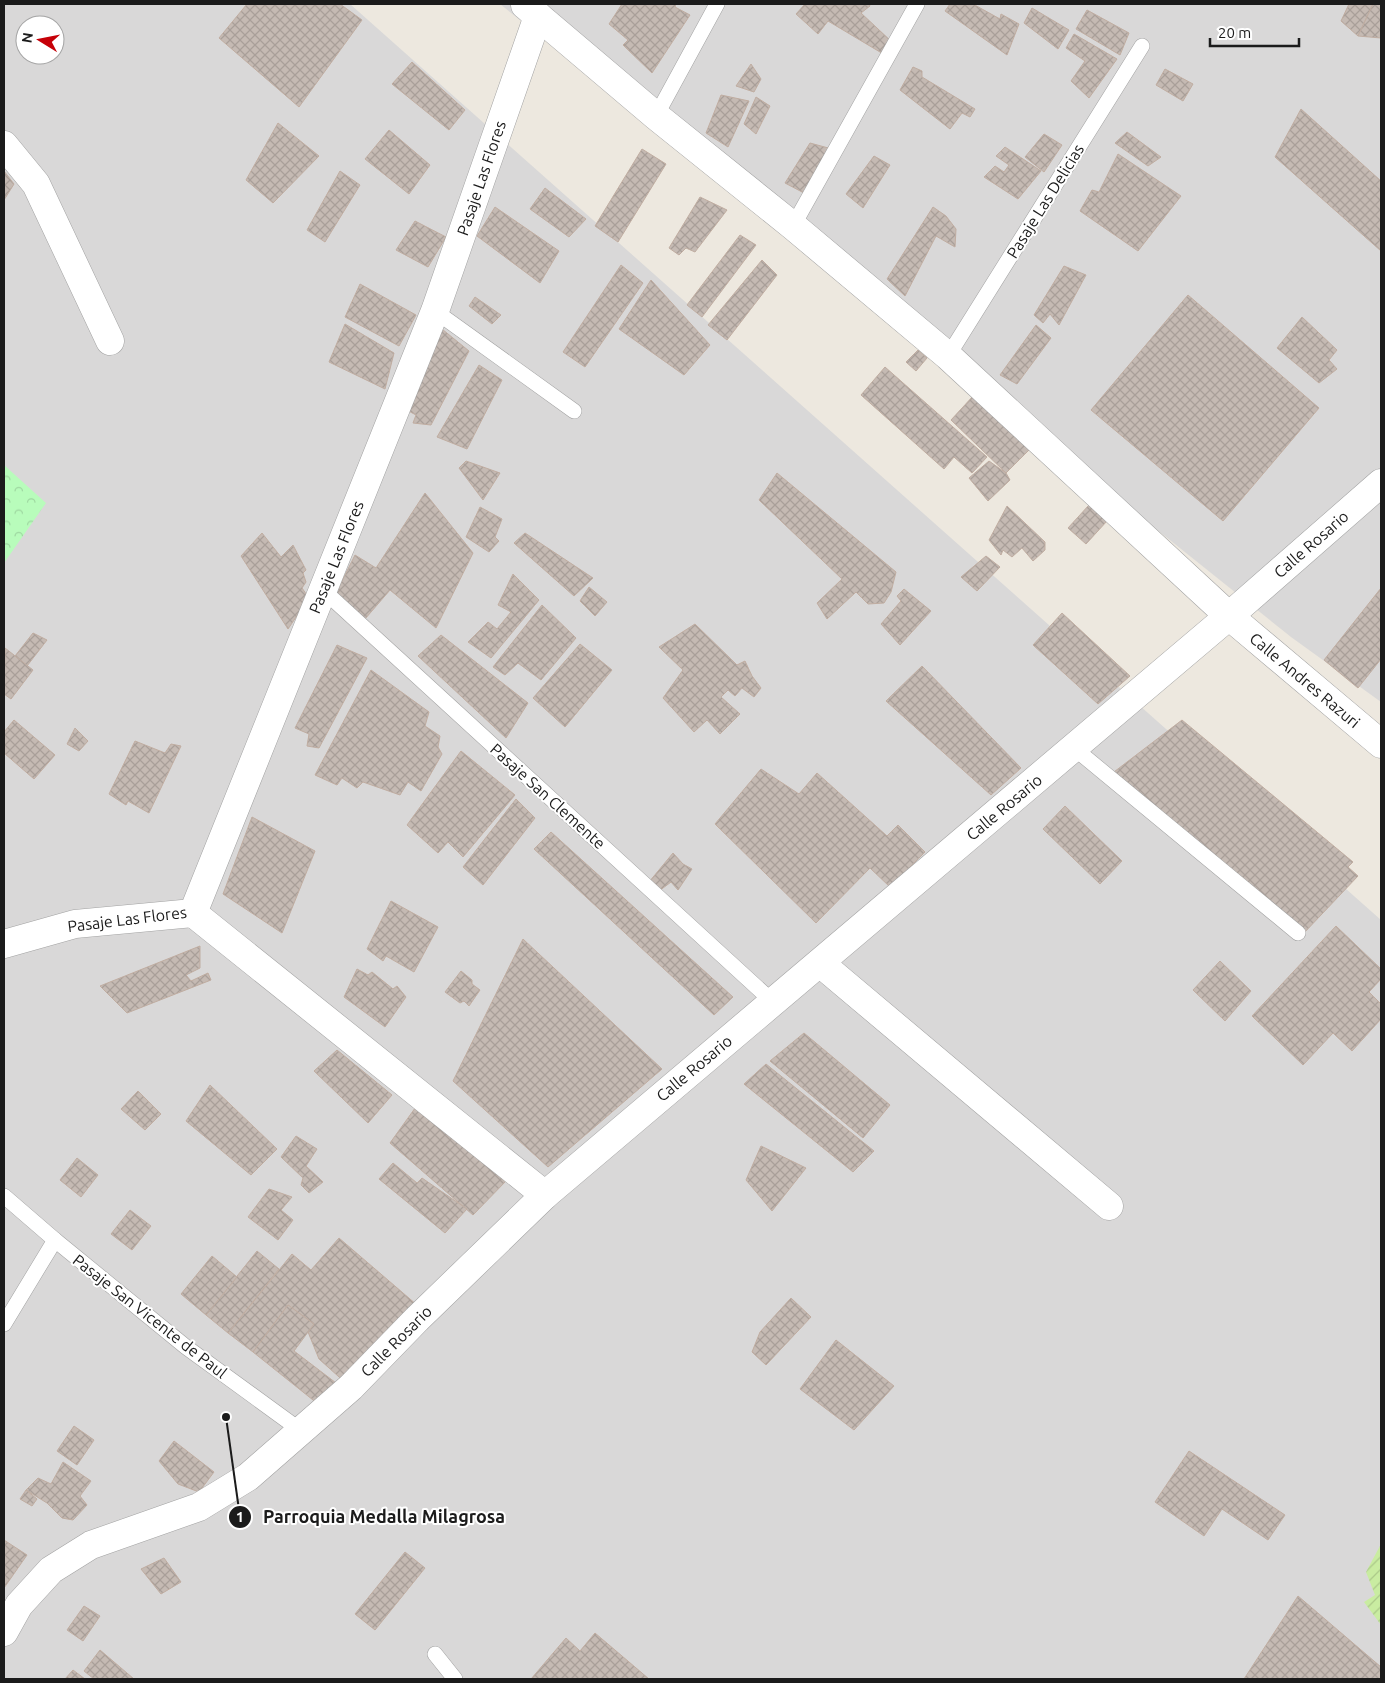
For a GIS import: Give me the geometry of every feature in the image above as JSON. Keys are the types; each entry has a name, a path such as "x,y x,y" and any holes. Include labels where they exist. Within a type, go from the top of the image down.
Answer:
{"street":[{"name":"Calle Andres Razuri","path":"536,8 656,116 793,226 948,356 1229,616 1381,744"},
{"name":"Pasaje Las Flores","path":"4,944 75,924 193,913 435,312 536,8"},
{"path":"4,145 36,184 110,341"},
{"name":"Calle Rosario","path":"4,1632 19,1605 51,1570 91,1545 199,1507 248,1477 351,1387 545,1195 1229,616 1381,483"},
{"path":"193,913 545,1195"},
{"path":"820,962 1109,1206"}],"lane":[{"path":"656,116 717,4"},
{"path":"793,226 917,4"},
{"name":"Pasaje Las Delicias","path":"948,356 1142,46"},
{"path":"435,312 574,411"},
{"name":"Pasaje San Clemente","path":"323,590 773,1002"},
{"path":"1074,748 1298,933"},
{"name":"Pasaje San Vicente de Paul","path":"4,1196 186,1347 300,1430"},
{"path":"4,1324 55,1240"},
{"path":"435,1654 455,1679"}],"shaded area":[{"path":"4,4 350,4 1381,920 1381,1679 4,1679"},
{"path":"500,4 1381,4 1381,702 1291,637"}],"green space":[{"path":"4,465 46,503 4,563"},
{"path":"1381,1544 1381,1625 1364,1602 1375,1595 1366,1572"}],"building":[{"path":"247,4 340,4 362,20 299,107 219,38"},
{"path":"622,4 676,4 675,7 690,15 652,73 623,45 628,40 609,24"},
{"path":"805,4 869,4 870,6 861,13 893,43 885,55 828,21 818,34 796,14"},
{"path":"950,4 973,4 1000,19 1001,14 1019,24 1007,55 945,11"},
{"path":"1349,4 1373,4 1358,36 1341,21"},
{"path":"1373,4 1381,4 1381,38 1358,36"},
{"path":"1032,8 1069,30 1058,49 1024,23"},
{"path":"1087,10 1129,33 1120,55 1076,29"},
{"path":"1074,34 1117,59 1089,98 1071,81 1085,61 1066,48"},
{"path":"412,62 465,110 449,130 392,84"},
{"path":"751,64 761,79 754,92 736,86"},
{"path":"913,67 922,71 922,77 975,109 970,117 962,113 950,129 900,90"},
{"path":"1165,69 1193,84 1183,101 1156,85"},
{"path":"721,95 749,101 728,147 706,133"},
{"path":"756,97 770,106 756,134 744,124"},
{"path":"1301,109 1381,181 1381,251 1275,157"},
{"path":"278,123 319,156 273,203 246,180"},
{"path":"389,130 430,165 409,194 365,159"},
{"path":"1127,132 1161,157 1148,166 1115,143"},
{"path":"1044,134 1062,145 1044,172 1025,157"},
{"path":"810,143 832,149 804,193 785,183"},
{"path":"1005,147 1041,171 1018,199 984,177 995,166 1004,172 1009,165 996,156"},
{"path":"642,149 666,164 618,242 595,226"},
{"path":"1118,154 1181,196 1138,251 1080,211 1092,190 1099,192"},
{"path":"874,156 890,165 863,208 846,194"},
{"path":"4,171 14,184 4,200"},
{"path":"340,171 360,185 325,242 307,230"},
{"path":"545,188 586,219 569,237 530,209"},
{"path":"700,197 727,210 695,252 686,248 679,255 669,248"},
{"path":"495,207 559,251 540,283 477,236"},
{"path":"933,207 946,216 956,229 955,247 936,236 905,296 887,279"},
{"path":"415,221 446,237 428,267 396,250"},
{"path":"740,235 756,245 702,317 687,305"},
{"path":"762,260 777,275 727,340 708,325"},
{"path":"621,265 643,283 585,367 563,352"},
{"path":"1064,266 1086,275 1059,325 1050,314 1043,323 1034,315"},
{"path":"651,280 710,345 684,375 619,329"},
{"path":"360,284 416,315 399,346 345,317"},
{"path":"1188,295 1319,408 1223,521 1091,410"},
{"path":"475,297 501,315 492,324 469,306"},
{"path":"1302,317 1337,350 1329,360 1337,369 1319,383 1277,348"},
{"path":"345,324 394,353 385,389 329,362"},
{"path":"437,325 469,351 431,425 413,423 416,415 403,408"},
{"path":"1036,325 1051,338 1017,384 1000,375"},
{"path":"918,350 927,358 916,371 906,362"},
{"path":"479,365 502,380 467,449 437,437"},
{"path":"885,367 987,457 972,473 954,457 944,469 861,395"},
{"path":"974,395 1030,449 1006,473 951,420"},
{"path":"466,461 500,473 483,500 459,468"},
{"path":"989,461 1006,473 1010,480 988,501 969,478"},
{"path":"777,473 896,572 891,592 884,603 868,604 856,592 827,619 817,603 842,579 759,500"},
{"path":"425,493 473,553 436,628 390,590 365,619 336,593 355,555 376,568"},
{"path":"1089,505 1107,521 1086,544 1068,528"},
{"path":"1007,506 1045,542 1045,550 1033,561 1022,548 1012,557 1003,550 1001,555 989,540"},
{"path":"480,507 502,519 495,537 499,541 489,552 466,537"},
{"path":"262,533 281,557 293,545 306,570 303,573 306,582 302,588 309,598 288,629 241,556"},
{"path":"525,533 593,578 574,596 514,543"},
{"path":"986,556 1000,567 977,591 961,577"},
{"path":"513,574 539,600 491,658 468,642 488,622 497,629 511,612 498,605"},
{"path":"589,587 607,602 595,616 580,601"},
{"path":"1381,588 1381,659 1358,688 1324,660"},
{"path":"904,589 931,611 900,645 881,624 901,601 897,596"},
{"path":"542,605 576,638 541,680 518,663 505,675 493,667"},
{"path":"1062,613 1130,676 1098,704 1033,645"},
{"path":"695,624 737,665 745,661 752,676 761,688 754,697 742,688 735,696 728,690 721,697 740,714 720,734 707,720 694,732 663,698 683,670 659,647"},
{"path":"33,633 47,640 27,666 15,656"},
{"path":"441,635 528,703 506,738 418,656"},
{"path":"580,644 612,670 565,727 533,698"},
{"path":"337,645 367,658 319,748 307,746 309,734 295,728"},
{"path":"5,648 33,670 11,699 4,694"},
{"path":"922,666 1021,768 991,795 886,701"},
{"path":"371,670 429,712 425,726 440,736 438,747 442,754 421,791 408,782 400,795 363,782 357,788 342,778 337,785 315,775"},
{"path":"14,720 55,755 34,779 4,753 4,732"},
{"path":"1182,720 1353,862 1348,867 1358,876 1303,934 1110,775"},
{"path":"75,728 88,741 79,751 67,744"},
{"path":"135,741 165,753 171,744 181,746 149,813 128,801 126,805 109,794"},
{"path":"461,751 515,795 463,857 448,842 438,853 407,825"},
{"path":"761,769 799,794 817,773 887,836 898,825 925,852 890,887 870,868 816,923 715,824"},
{"path":"516,799 535,818 483,885 463,867"},
{"path":"1065,806 1122,861 1100,884 1043,829"},
{"path":"252,817 315,851 282,933 223,894"},
{"path":"551,832 733,997 714,1015 534,849"},
{"path":"673,853 683,864 692,869 678,890 671,882 659,891 649,882"},
{"path":"391,901 438,927 414,972 386,956 383,961 367,949"},
{"path":"1336,926 1381,969 1381,979 1369,992 1381,1004 1381,1019 1352,1051 1333,1033 1303,1065 1252,1016"},
{"path":"523,939 662,1069 548,1167 453,1081"},
{"path":"200,946 200,968 186,975 191,981 208,973 211,980 127,1013 100,986"},
{"path":"1220,961 1251,991 1225,1021 1193,990"},
{"path":"357,969 368,975 372,972 393,989 397,986 406,997 385,1027 344,997"},
{"path":"461,971 480,990 469,1006 464,1001 460,1003 445,992"},
{"path":"804,1033 890,1105 863,1138 770,1061"},
{"path":"337,1050 392,1095 368,1123 314,1071"},
{"path":"766,1064 874,1151 853,1172 744,1084"},
{"path":"210,1085 277,1149 251,1175 186,1121"},
{"path":"138,1091 161,1114 145,1130 121,1109"},
{"path":"418,1104 506,1181 473,1215 390,1143"},
{"path":"296,1136 317,1149 306,1166 323,1182 309,1193 301,1185 303,1178 281,1157"},
{"path":"761,1146 806,1168 772,1211 746,1180"},
{"path":"77,1158 98,1175 81,1197 60,1180"},
{"path":"393,1163 417,1183 422,1178 467,1209 445,1233 379,1179"},
{"path":"269,1189 292,1197 281,1210 293,1220 278,1240 248,1217"},
{"path":"130,1210 151,1226 132,1250 111,1234"},
{"path":"339,1238 417,1305 348,1385 319,1359 308,1332 314,1324 288,1305 253,1352 228,1333 292,1254 311,1270"},
{"path":"257,1251 279,1269 228,1333 206,1315"},
{"path":"212,1256 237,1277 206,1315 181,1294"},
{"path":"791,1298 811,1317 766,1365 752,1352 760,1332"},
{"path":"288,1305 314,1324 294,1351 340,1386 323,1408 253,1352"},
{"path":"836,1340 894,1386 854,1430 800,1389"},
{"path":"74,1426 94,1440 77,1465 57,1451"},
{"path":"174,1441 214,1472 199,1492 178,1484 159,1461"},
{"path":"1189,1451 1285,1515 1268,1540 1222,1509 1204,1536 1155,1502"},
{"path":"63,1462 91,1481 80,1496 87,1505 73,1520 62,1518 47,1503 26,1490 38,1478 51,1484"},
{"path":"26,1490 37,1499 32,1506 20,1499"},
{"path":"4,1540 27,1555 4,1588"},
{"path":"405,1552 425,1568 375,1630 355,1614"},
{"path":"164,1558 181,1582 161,1594 141,1569"},
{"path":"1298,1596 1381,1667 1381,1679 1244,1679"},
{"path":"84,1606 100,1616 83,1641 67,1630"},
{"path":"595,1633 649,1679 531,1679 566,1638 580,1651"},
{"path":"100,1650 134,1679 94,1679 84,1671"},
{"path":"73,1670 85,1679 65,1679"}],"place":[{"name":"Parroquia Medalla Milagrosa","path":"226,1417"}]}
